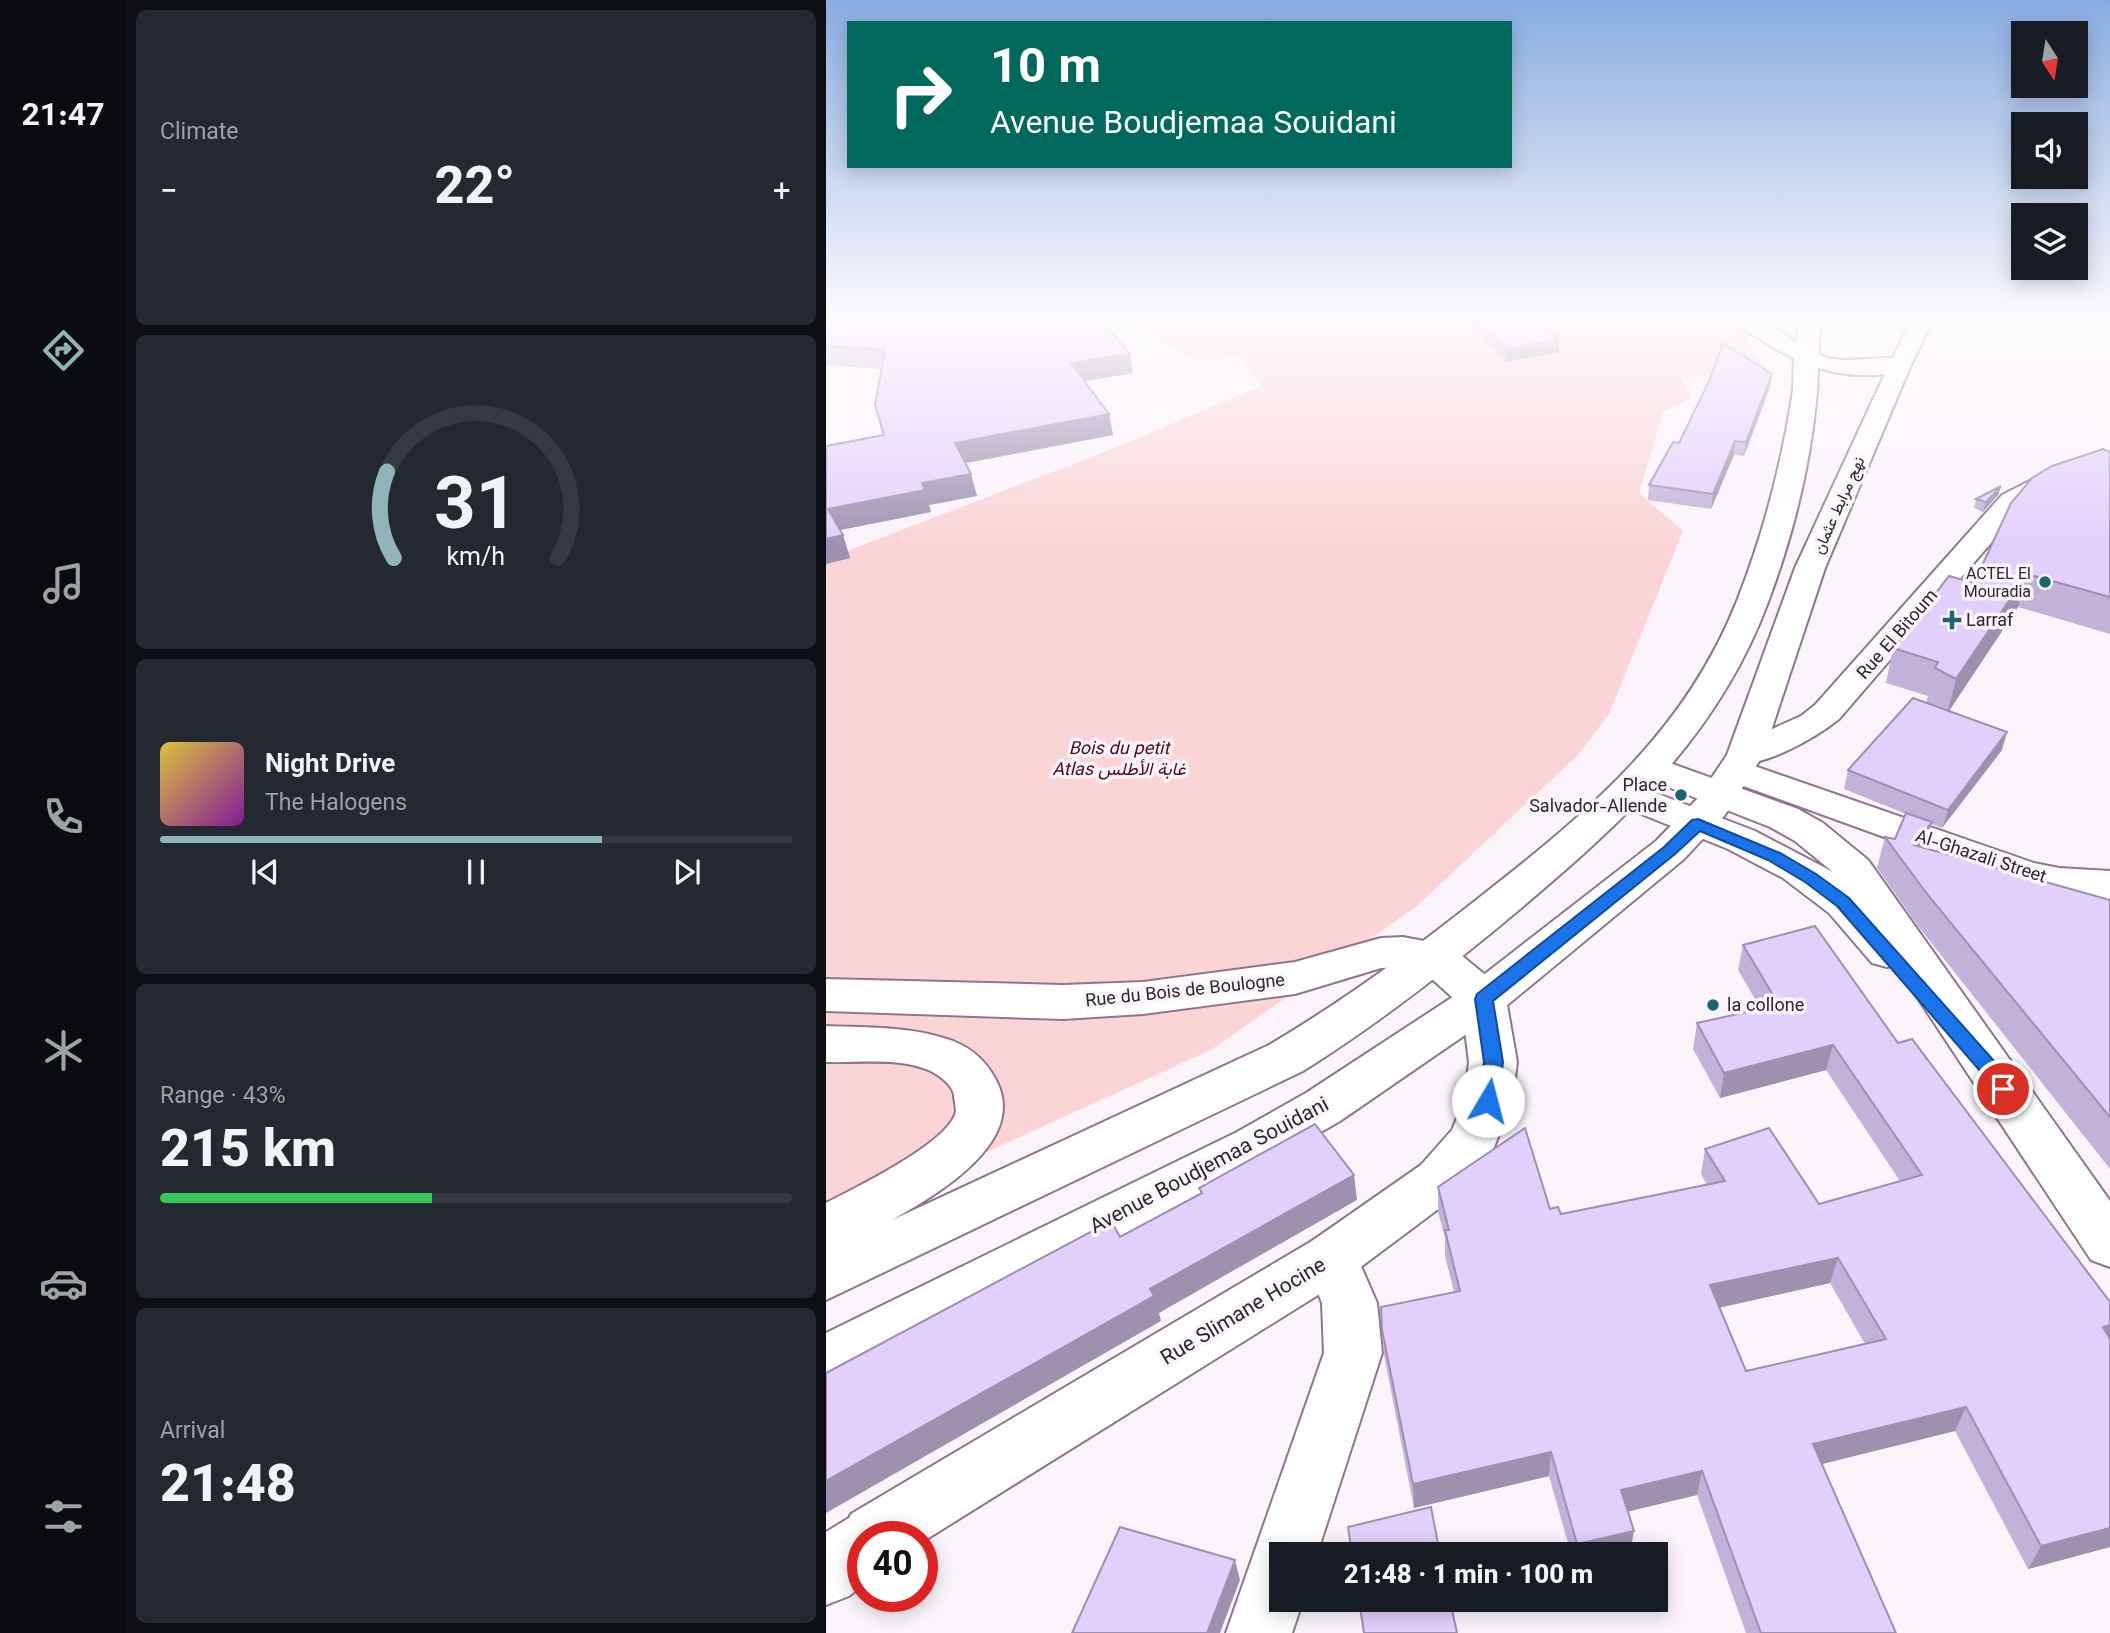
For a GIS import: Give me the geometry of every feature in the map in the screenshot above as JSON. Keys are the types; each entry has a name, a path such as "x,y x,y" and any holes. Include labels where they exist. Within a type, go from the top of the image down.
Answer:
{"main road":[{"path":"826,1276 1286,1058 1345,1023 1435,957 1593,826 1640,782 1688,724 1714,685 1751,604 1780,519 1804,394"},
{"path":"1877,394 1886,399"},
{"name":"نهج مرابط عثمان","path":"1725,786 1810,568 1888,394"},
{"name":"Rue El Bitoum","path":"1725,786 1827,712 2012,501 2031,487 2056,477 2110,466"},
{"path":"1640,782 1725,786 1774,856 1811,878 1843,902 1988,1067 2110,1244"},
{"name":"Al-Ghazali Street","path":"1725,786 2025,874 2059,881 2110,885"},
{"name":"Avenue Boudjemaa Souidani","path":"826,1363 945,1300 1255,1146 1323,1107 1484,999 1670,850 1725,786"},
{"name":"Rue du Bois de Boulogne","path":"826,995 1063,1002 1143,998 1295,978 1381,953 1403,952 1435,957"},
{"path":"1435,957 1484,999"},
{"name":"Rue Slimane Hocine","path":"898,1521 1331,1258 1439,1180 1473,1141 1488,1101 1493,1062 1484,999"},
{"path":"826,1044 925,1051 945,1057 973,1079 980,1095 978,1116 970,1134 947,1158 906,1186 826,1228"},
{"path":"1289,1542 1353,1353 1354,1325 1350,1298 1331,1258"},
{"path":"826,1573 847,1557"},
{"path":"1259,1633 1269,1603"}],"green space":[{"name":"Bois du petit Atlas غابة الأطلس","path":"1242,394 1689,394 1691,398 1663,412 1639,493 1683,531 1609,714 1578,755 1417,906 1211,1050 826,1225 826,559 1125,444"}],"building":[{"path":"877,394 1094,394 1109,414 955,443 971,474 922,483 925,490 828,509 843,535 826,539 826,446 884,435 875,405"},
{"path":"1703,394 1764,394 1746,442 1735,441 1713,494 1649,485 1673,442 1679,443"},
{"path":"2103,449 2110,452 2110,597 2027,574 1956,679 1935,668 1938,662 1893,648 1949,576 1974,583 2011,503 2032,478 2052,466"},
{"path":"2001,486 1986,502 1976,499"},
{"path":"1913,698 2007,732 1948,810 1848,770"},
{"path":"1906,813 1932,822 1914,845 2110,900 2110,1117 1927,894 1885,837 1895,839"},
{"path":"1815,926 1898,1043 1912,1039 2110,1302 2110,1325 2103,1327 2110,1339 2110,1528 2041,1546 1966,1407 1813,1444 1896,1633 1761,1633 1702,1471 1621,1490 1634,1531 1586,1542 1576,1542 1551,1452 1413,1484 1382,1330 1381,1307 1460,1291 1438,1187 1525,1128 1550,1209 1558,1207 1561,1214 1725,1181 1705,1149 1769,1128 1819,1204 1922,1175 1833,1045 1724,1073 1697,1023 1779,1005 1743,945","holes":["1838,1258 1886,1339 1746,1371 1710,1285"]},
{"path":"1315,1124 1354,1175 1150,1289 1154,1296 826,1481 826,1373 1111,1221 1120,1237 1202,1193 1199,1188"},
{"path":"1431,1507 1438,1542 1350,1542 1348,1527"},
{"path":"1120,1527 1235,1560 1207,1633 1072,1633"},
{"path":"1361,1612 1453,1612 1457,1633 1364,1633"}],"place":[{"name":"ACTEL El Mouradia","path":"2045,582"},
{"name":"Larraf","path":"1952,620"},
{"name":"Place Salvador-Allende","path":"1681,795"},
{"name":"la collone","path":"1713,1005"}],"route":[{"path":"1488,1101 1493,1062 1484,999 1670,850 1698,824 1774,856 1811,878 1843,902 1988,1067 2003,1089"}]}
